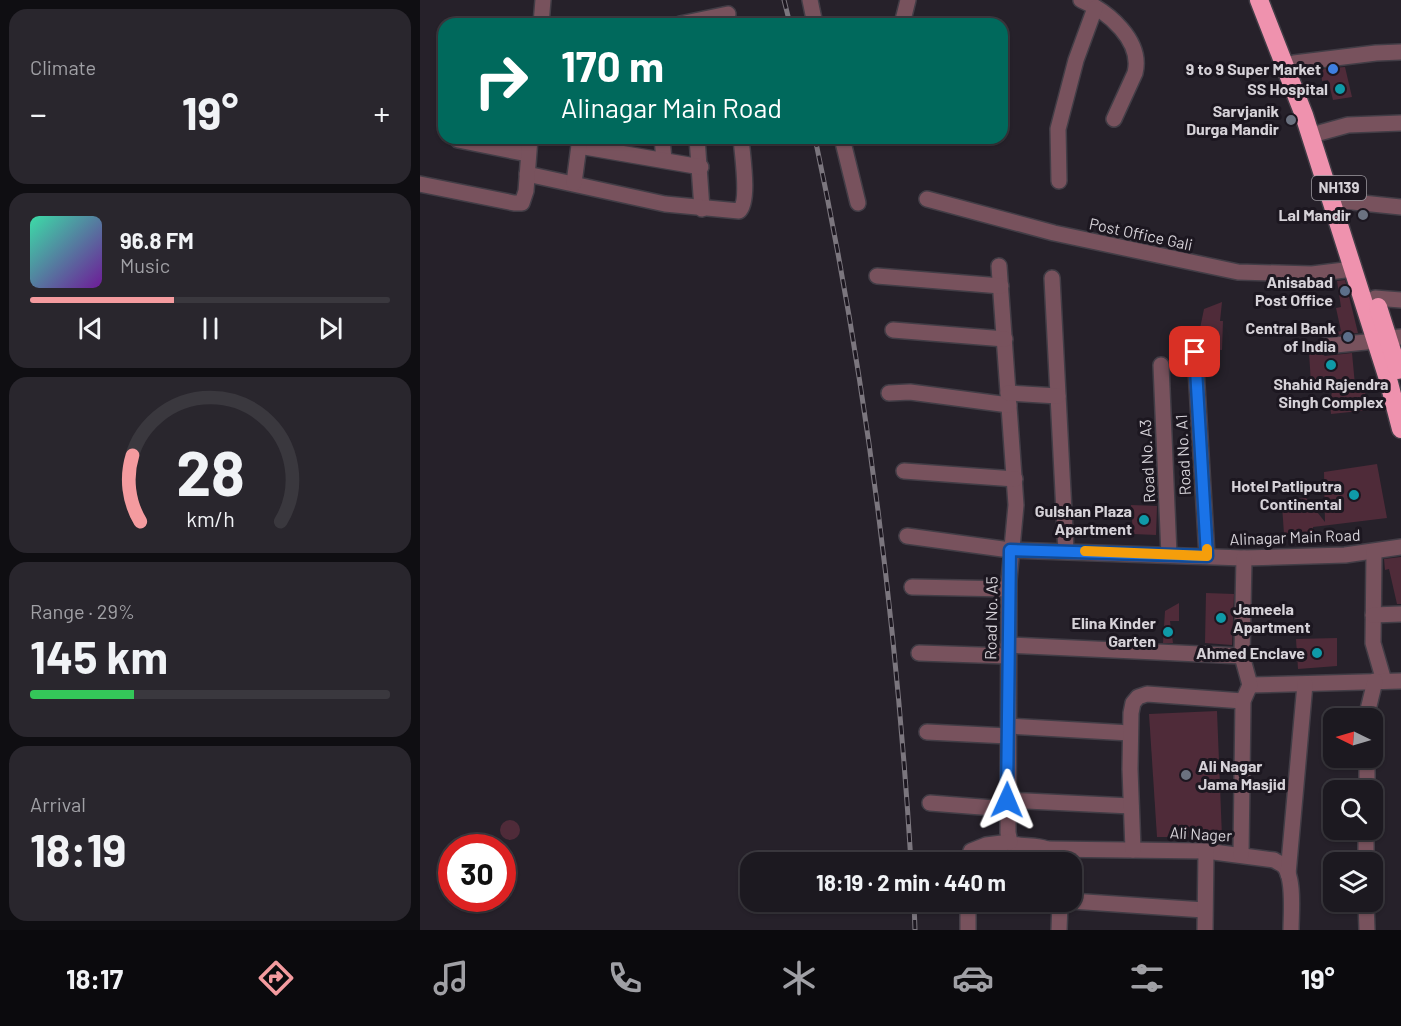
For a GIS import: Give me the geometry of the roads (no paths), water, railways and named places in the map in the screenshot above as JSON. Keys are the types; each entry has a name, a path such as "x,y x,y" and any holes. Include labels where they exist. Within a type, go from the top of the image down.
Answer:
{"highway":[{"name":"NH139","path":"1259,0 1304,115 1353,269 1388,339 1401,429"},
{"name":"NH139","path":"1270,0 1343,201 1401,378"}],"street":[{"path":"542,18 543,0"},
{"path":"810,0 814,18"},
{"path":"904,18 908,0"},
{"path":"1081,0 1112,18 1129,42 1136,60 1135,74 1114,119"},
{"path":"1059,181 1058,129 1079,52 1095,8"},
{"path":"706,18 728,13"},
{"path":"1294,63 1401,52"},
{"path":"1319,133 1348,125 1401,123"},
{"path":"478,144 528,154"},
{"path":"420,184 518,204 525,199 529,144"},
{"path":"574,183 580,144"},
{"path":"663,144 664,160"},
{"path":"698,144 702,208"},
{"path":"527,174 628,197 735,211 741,209 744,193 741,144"},
{"path":"844,144 858,203"},
{"path":"620,145 664,160 700,167"},
{"name":"Post Office Gali","path":"927,199 1080,240 1238,272 1312,274 1353,269"},
{"path":"1343,201 1401,207"},
{"name":"Road No. A5","path":"999,266 1016,519 1010,550 1009,589 1007,804 1010,842"},
{"path":"877,276 1001,286"},
{"path":"1052,278 1066,551"},
{"path":"1375,298 1401,300"},
{"path":"893,330 1005,339"},
{"path":"1325,346 1388,339"},
{"name":"Road No. A1","path":"1195,352 1207,556"},
{"name":"Road No. A3","path":"1161,365 1169,555"},
{"path":"889,393 910,392 1008,399 1058,396"},
{"path":"904,471 1015,478"},
{"name":"Alinagar Main Road","path":"907,536 1010,550 1245,558 1345,555 1401,547"},
{"path":"1370,708 1379,681 1373,643 1374,552"},
{"path":"1241,855 1243,701 1250,685 1242,656 1245,558"},
{"path":"912,587 1009,589"},
{"path":"1372,615 1401,614"},
{"path":"919,653 1008,651 1242,656"},
{"path":"1250,685 1401,681"},
{"path":"1291,930 1291,884 1288,874 1305,684"},
{"path":"1133,850 1130,733 1133,703 1138,697 1147,694 1243,701"},
{"path":"927,732 1130,733"},
{"path":"930,803 1131,806"},
{"path":"971,852 976,847 1010,842 1048,849 1052,852"},
{"name":"Ali Nager","path":"1048,849 1206,851 1274,860 1283,865 1288,874"},
{"path":"1204,930 1206,851"},
{"path":"1082,901 1204,910"},
{"path":"968,912 968,930"},
{"path":"1059,930 1060,912"},
{"path":"1366,912 1367,930"}],"railway":[{"path":"784,0 788,18"},
{"path":"816,144 849,318 876,498 897,680 910,852"},
{"path":"914,912 915,930"}],"place":[{"name":"9 to 9 Super Market","path":"1333,69"},
{"name":"SS Hospital","path":"1340,89"},
{"name":"Sarvjanik Durga Mandir","path":"1291,120"},
{"name":"Lal Mandir","path":"1363,215"},
{"name":"Anisabad Post Office","path":"1345,291"},
{"name":"Central Bank of India","path":"1348,337"},
{"name":"Shahid Rajendra Singh Complex","path":"1331,365"},
{"name":"Hotel Patliputra Continental","path":"1354,495"},
{"name":"Gulshan Plaza Apartment","path":"1144,520"},
{"name":"Jameela Apartment","path":"1221,618"},
{"name":"Elina Kinder Garten","path":"1168,632"},
{"name":"Ahmed Enclave","path":"1317,653"},
{"name":"Ali Nagar Jama Masjid","path":"1186,775"}]}
